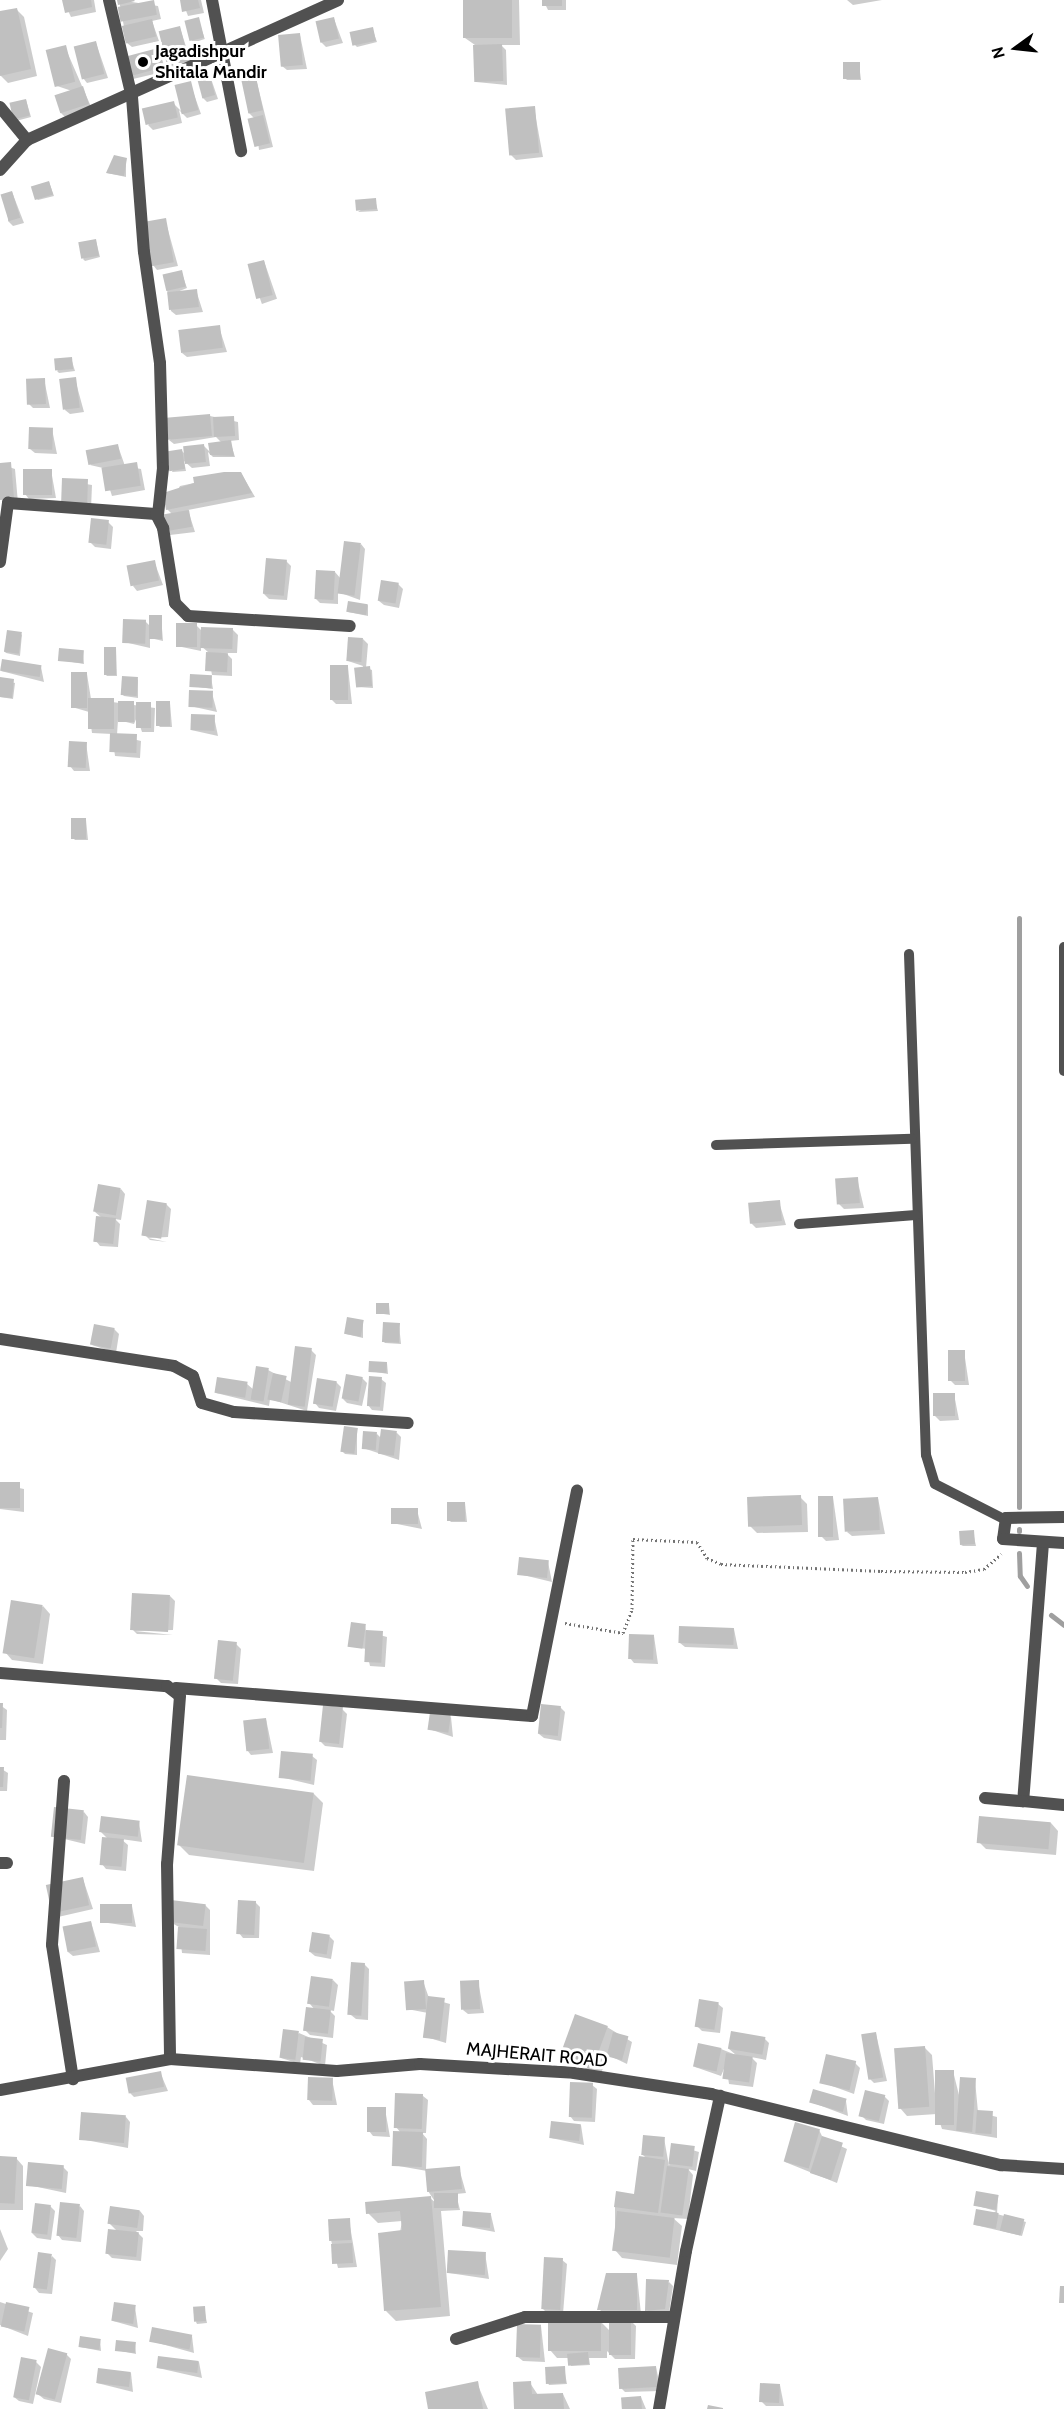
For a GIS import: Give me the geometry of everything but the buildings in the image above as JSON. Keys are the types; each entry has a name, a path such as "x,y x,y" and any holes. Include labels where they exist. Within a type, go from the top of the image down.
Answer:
{"street":[{"path":"109,0 132,97 144,252 160,363 163,468 158,515 176,603 189,616 350,626"},
{"path":"212,0 241,151"},
{"path":"0,170 27,140 132,97 338,0"},
{"path":"0,107 27,140"},
{"path":"0,562 4,502 158,515"},
{"path":"0,1340 174,1366 193,1376 202,1403 225,1411 408,1424"},
{"path":"0,1673 532,1716 577,1490"},
{"path":"1064,1517 1004,1520 1003,1539 1008,1542 1064,1544"},
{"path":"1023,1801 1037,1649 1042,1543"},
{"path":"170,2059 168,1841 182,1708 176,1688"},
{"path":"64,1781 52,1946 73,2079"},
{"path":"985,1798 1064,1805"},
{"name":"MAJHERAIT ROAD","path":"0,2090 73,2079 170,2059 337,2071 420,2064 574,2073 720,2096 1001,2165 1064,2169"},
{"path":"659,2409 675,2317 720,2096"},
{"path":"456,2339 525,2317 675,2317"}],"lane":[{"path":"1064,947 1064,1071"},
{"path":"909,954 912,1139 930,1478 1004,1520"},
{"path":"716,1145 912,1139"},
{"path":"799,1224 916,1215"}],"path":[{"path":"551,1621 623,1633 632,1609 633,1539 697,1542 707,1558 721,1564 965,1572 997,1561 1008,1542"}],"waterway":[{"path":"1019,918 1019,1507"},
{"path":"1019,1553 1020,1576 1027,1586"},
{"path":"1051,1615 1064,1625"}],"place":[{"name":"Jagadishpur Shitala Mandir","path":"143,62"}]}
